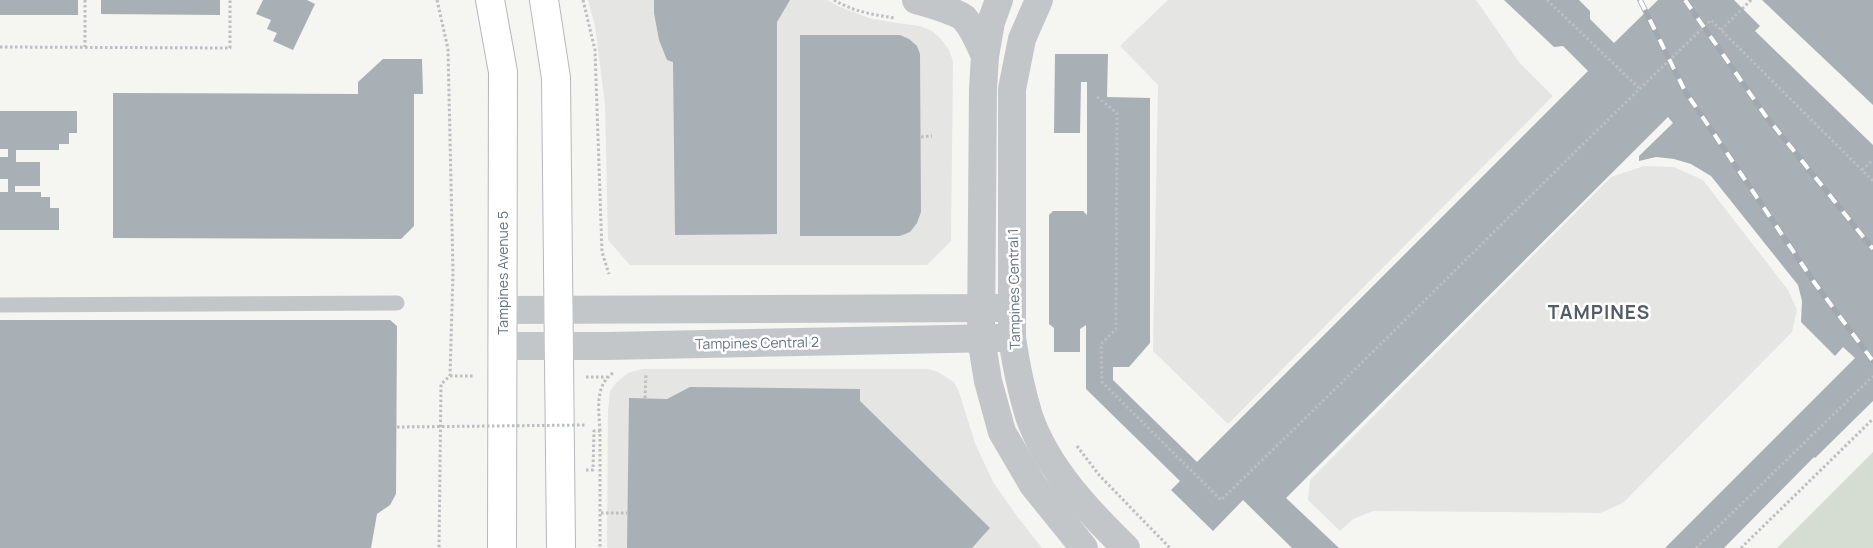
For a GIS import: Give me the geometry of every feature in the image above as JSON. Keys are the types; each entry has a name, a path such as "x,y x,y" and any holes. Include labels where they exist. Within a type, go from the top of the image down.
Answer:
{"main road":[{"name":"Tampines Avenue 5","path":"490,0 503,72 502,548"},
{"path":"544,0 556,78 561,548"}],"street":[{"path":"916,0 962,17 974,33 985,56"},
{"path":"999,0 991,22 985,56 983,89 981,338 988,381 1002,432 1033,485 1084,548"},
{"name":"Tampines Central 1","path":"1040,0 1022,39 1012,89 1012,338 1017,374 1030,418 1050,459 1082,502 1126,548"},
{"path":"503,310 1012,307"},
{"name":"Tampines Central 2","path":"502,346 608,346 1012,338"}],"lane":[{"path":"0,306 397,303"}],"path":[{"path":"86,0 86,47"},
{"path":"0,47 230,48 230,0"},
{"path":"437,0 448,49 453,272 450,376 441,384 439,548"},
{"path":"583,0 595,50 602,252 609,274"},
{"path":"834,0 871,14 896,19"},
{"path":"1547,0 1640,88"},
{"path":"1721,30 1752,0"},
{"path":"1097,97 1117,113 1116,329 1101,344 1102,382 1221,500 1711,20 1873,181"},
{"path":"920,136 932,136"},
{"path":"1862,170 1873,160"},
{"path":"645,398 646,364"},
{"path":"600,548 599,397 601,386 614,372"},
{"path":"1696,548 1873,376"},
{"path":"1741,548 1873,419"},
{"path":"396,427 586,425"},
{"path":"594,430 600,430"},
{"path":"1071,439 1100,475 1170,548"},
{"path":"600,513 627,514"}],"shaded area":[{"path":"588,0 827,0 869,18 920,26 932,31 949,50 953,61 951,241 927,265 630,265 608,240 605,105 595,26"},
{"path":"1168,0 1476,0 1519,62 1553,96 1228,424 1153,351 1158,85 1120,46"},
{"path":"1644,166 1674,167 1703,180 1788,290 1797,310 1792,332 1623,503 1600,513 1373,511 1353,519 1340,531 1308,500 1310,480 1611,177"},
{"path":"642,369 928,369 938,372 954,382 975,443 993,482 1042,548 607,548 608,411 610,391 628,373"},
{"path":"1873,452 1873,548 1777,548"}],"building":[{"path":"0,0 78,0 78,15 0,15"},
{"path":"101,0 220,0 220,15 101,14"},
{"path":"263,0 307,0 315,4 293,50 273,41 277,33 267,29 271,20 256,14"},
{"path":"654,0 790,0 777,22 777,234 675,235 673,62 667,60 659,40 654,13"},
{"path":"1504,0 1579,0 1590,11 1590,19 1614,43 1658,0 1734,0 1760,26 1755,31 1873,145 1873,401 1814,457 1724,548 1665,548 1855,358 1843,347 1835,356 1801,322 1802,301 1798,285 1711,176 1691,164 1674,159 1656,157 1639,161 1639,156 1673,123 1668,117 1286,498 1339,548 1292,548 1243,500 1213,531 1171,490 1180,481 1086,389 1086,325 1080,329 1080,352 1054,352 1054,328 1049,324 1049,215 1053,211 1083,211 1087,215 1087,82 1081,82 1080,133 1054,133 1055,54 1108,54 1107,97 1150,98 1150,343 1129,367 1113,367 1113,380 1197,462 1588,71 1563,46 1554,47"},
{"path":"1762,0 1873,0 1873,105"},
{"path":"800,35 900,35 909,39 917,46 920,54 921,212 917,223 910,232 900,236 800,236"},
{"path":"383,59 422,59 423,94 414,94 414,226 401,239 113,238 113,93 358,94 358,82"},
{"path":"0,111 77,111 77,133 69,133 69,144 59,144 59,150 16,150 16,162 40,162 40,186 15,186 15,192 41,192 41,197 50,197 50,208 59,208 59,230 0,230 0,192 8,192 8,179 0,179 0,157 8,157 8,149 0,149"},
{"path":"0,320 390,320 397,326 396,494 390,505 377,514 371,548 0,548"},
{"path":"690,387 860,389 860,401 990,528 972,548 627,548 629,398 667,399"}],"railway":[{"path":"1640,0 1685,91 1814,282 1873,361"},
{"path":"1685,0 1765,115 1873,249"}],"district":[{"name":"TAMPINES","path":"1599,312"}]}
